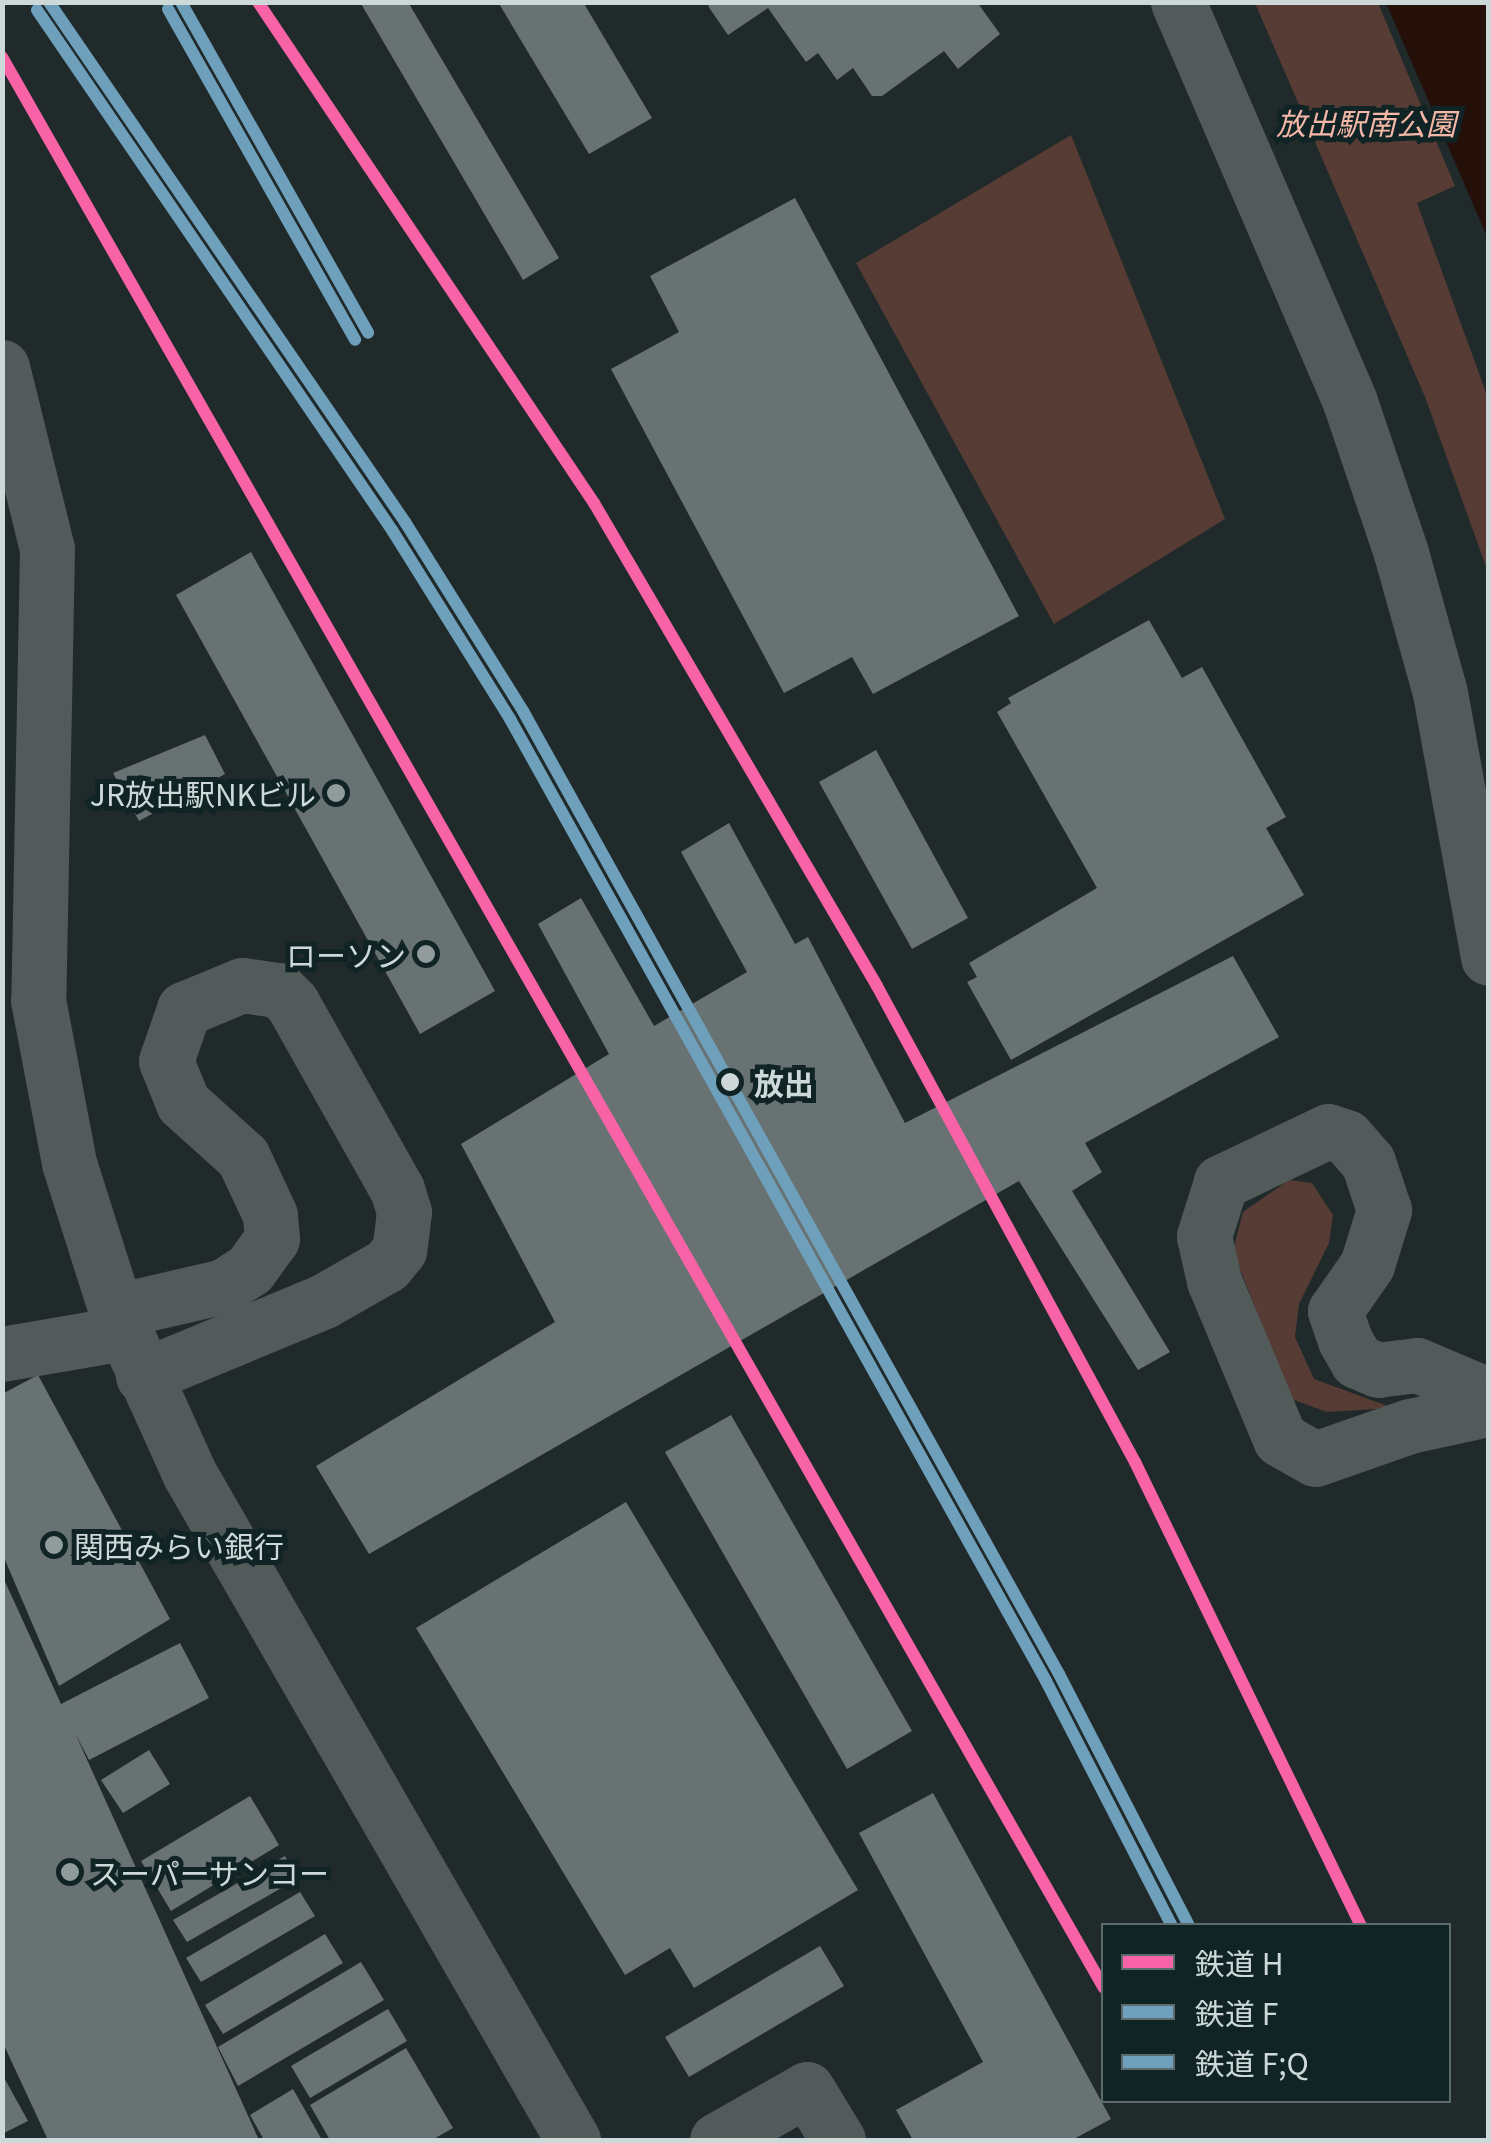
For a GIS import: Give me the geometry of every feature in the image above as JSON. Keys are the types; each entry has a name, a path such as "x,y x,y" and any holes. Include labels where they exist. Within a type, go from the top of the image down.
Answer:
{"street":[{"path":"1178,2 1350,402 1402,553 1440,692 1488,958"},
{"path":"2,366 47,548 38,1000 69,1163 127,1340 189,1473 553,2134"},
{"path":"2,1354 127,1340 324,1302 387,1265 398,1250 404,1228 397,1188 292,1003 278,990 242,985 184,1008 166,1061 182,1103 243,1158 270,1215 272,1240 250,1269 127,1340"},
{"path":"1488,1394 1417,1365 1378,1370 1358,1361 1345,1340 1335,1311 1368,1265 1384,1210 1368,1162 1346,1137 1328,1131 1221,1182 1204,1236 1214,1281 1280,1439 1315,1459 1410,1426 1488,1409"},
{"path":"717,2140 807,2088 838,2140"}],"green space":[{"name":"放出駅南公園","path":"1255,3 1378,3 1455,186 1417,203 1488,398 1488,572 1425,397"},
{"path":"1071,135 1225,519 1054,624 856,263"},
{"path":"1289,1180 1312,1183 1333,1215 1329,1243 1299,1304 1295,1337 1314,1379 1393,1408 1327,1412 1291,1399 1233,1251 1243,1212"}],"shaded area":[{"path":"1386,3 1488,3 1488,239 1486,234"}],"building":[{"path":"360,2 408,2 559,258 523,280"},
{"path":"498,2 583,2 652,118 589,154"},
{"path":"714,2 977,2 1000,34 958,69 944,51 882,96 872,96 853,68 837,80 818,53 806,62 768,8 728,35 708,6"},
{"path":"795,198 1019,616 873,694 852,657 784,693 611,369 679,332 650,276"},
{"name":"JR放出駅NKビル","path":"251,552 495,991 420,1034 176,595"},
{"path":"1149,620 1182,678 1202,667 1286,817 1266,828 1304,895 1011,1060 967,982 977,977 969,963 1097,888 997,712 1011,703 1008,698"},
{"path":"205,735 225,774 139,821 113,773"},
{"path":"876,750 968,918 912,949 819,782"},
{"path":"729,823 795,944 808,937 905,1123 1233,956 1279,1037 1085,1143 1102,1172 1072,1191 1170,1352 1138,1370 1019,1181 369,1554 316,1466 555,1322 461,1144 609,1054 538,924 581,898 654,1026 747,972 681,852"},
{"path":"38,1375 170,1619 59,1686 2,1553 2,1394"},
{"path":"731,1415 912,1731 847,1769 665,1452"},
{"path":"626,1502 858,1890 694,1988 670,1948 625,1975 416,1628"},
{"name":"スーパーサンコー","path":"2,1575 61,1704 180,1643 209,1698 89,1760 75,1733 259,2140 48,2140 2,2041"},
{"path":"149,1750 170,1784 123,1813 101,1780"},
{"path":"933,1793 1111,2119 1072,2140 913,2140 896,2110 983,2062 859,1833"},
{"path":"250,1796 279,1845 171,1911 141,1861"},
{"path":"285,1856 297,1879 187,1942 173,1920"},
{"path":"300,1892 315,1916 201,1982 186,1958"},
{"path":"325,1934 343,1963 223,2034 205,2005"},
{"path":"820,1946 844,1986 689,2077 665,2037"},
{"path":"361,1962 384,2000 238,2086 218,2047"},
{"path":"388,2009 407,2041 310,2098 291,2066"},
{"path":"406,2048 453,2128 432,2140 330,2140 310,2105"},
{"path":"2,2074 28,2121 2,2134"},
{"path":"293,2089 322,2140 264,2140 250,2115"}],"rail line":[{"name":"F","path":"49,2 405,522 523,711 1059,1674 1187,1923"},
{"name":"F","path":"181,2 368,333"},
{"name":"H","path":"258,2 594,503 877,986 1135,1462 1360,1923"},
{"name":"F;Q","path":"168,9 355,340"},
{"name":"F;Q","path":"37,10 392,530 510,719 1046,1681 1170,1923"},
{"name":"H","path":"2,57 1101,1983"}],"place":[{"name":"JR放出駅NKビル","path":"336,793"},
{"name":"ローソン","path":"426,954"},
{"name":"放出","path":"730,1082"},
{"name":"関西みらい銀行","path":"54,1545"},
{"name":"スーパーサンコー","path":"70,1872"}]}
